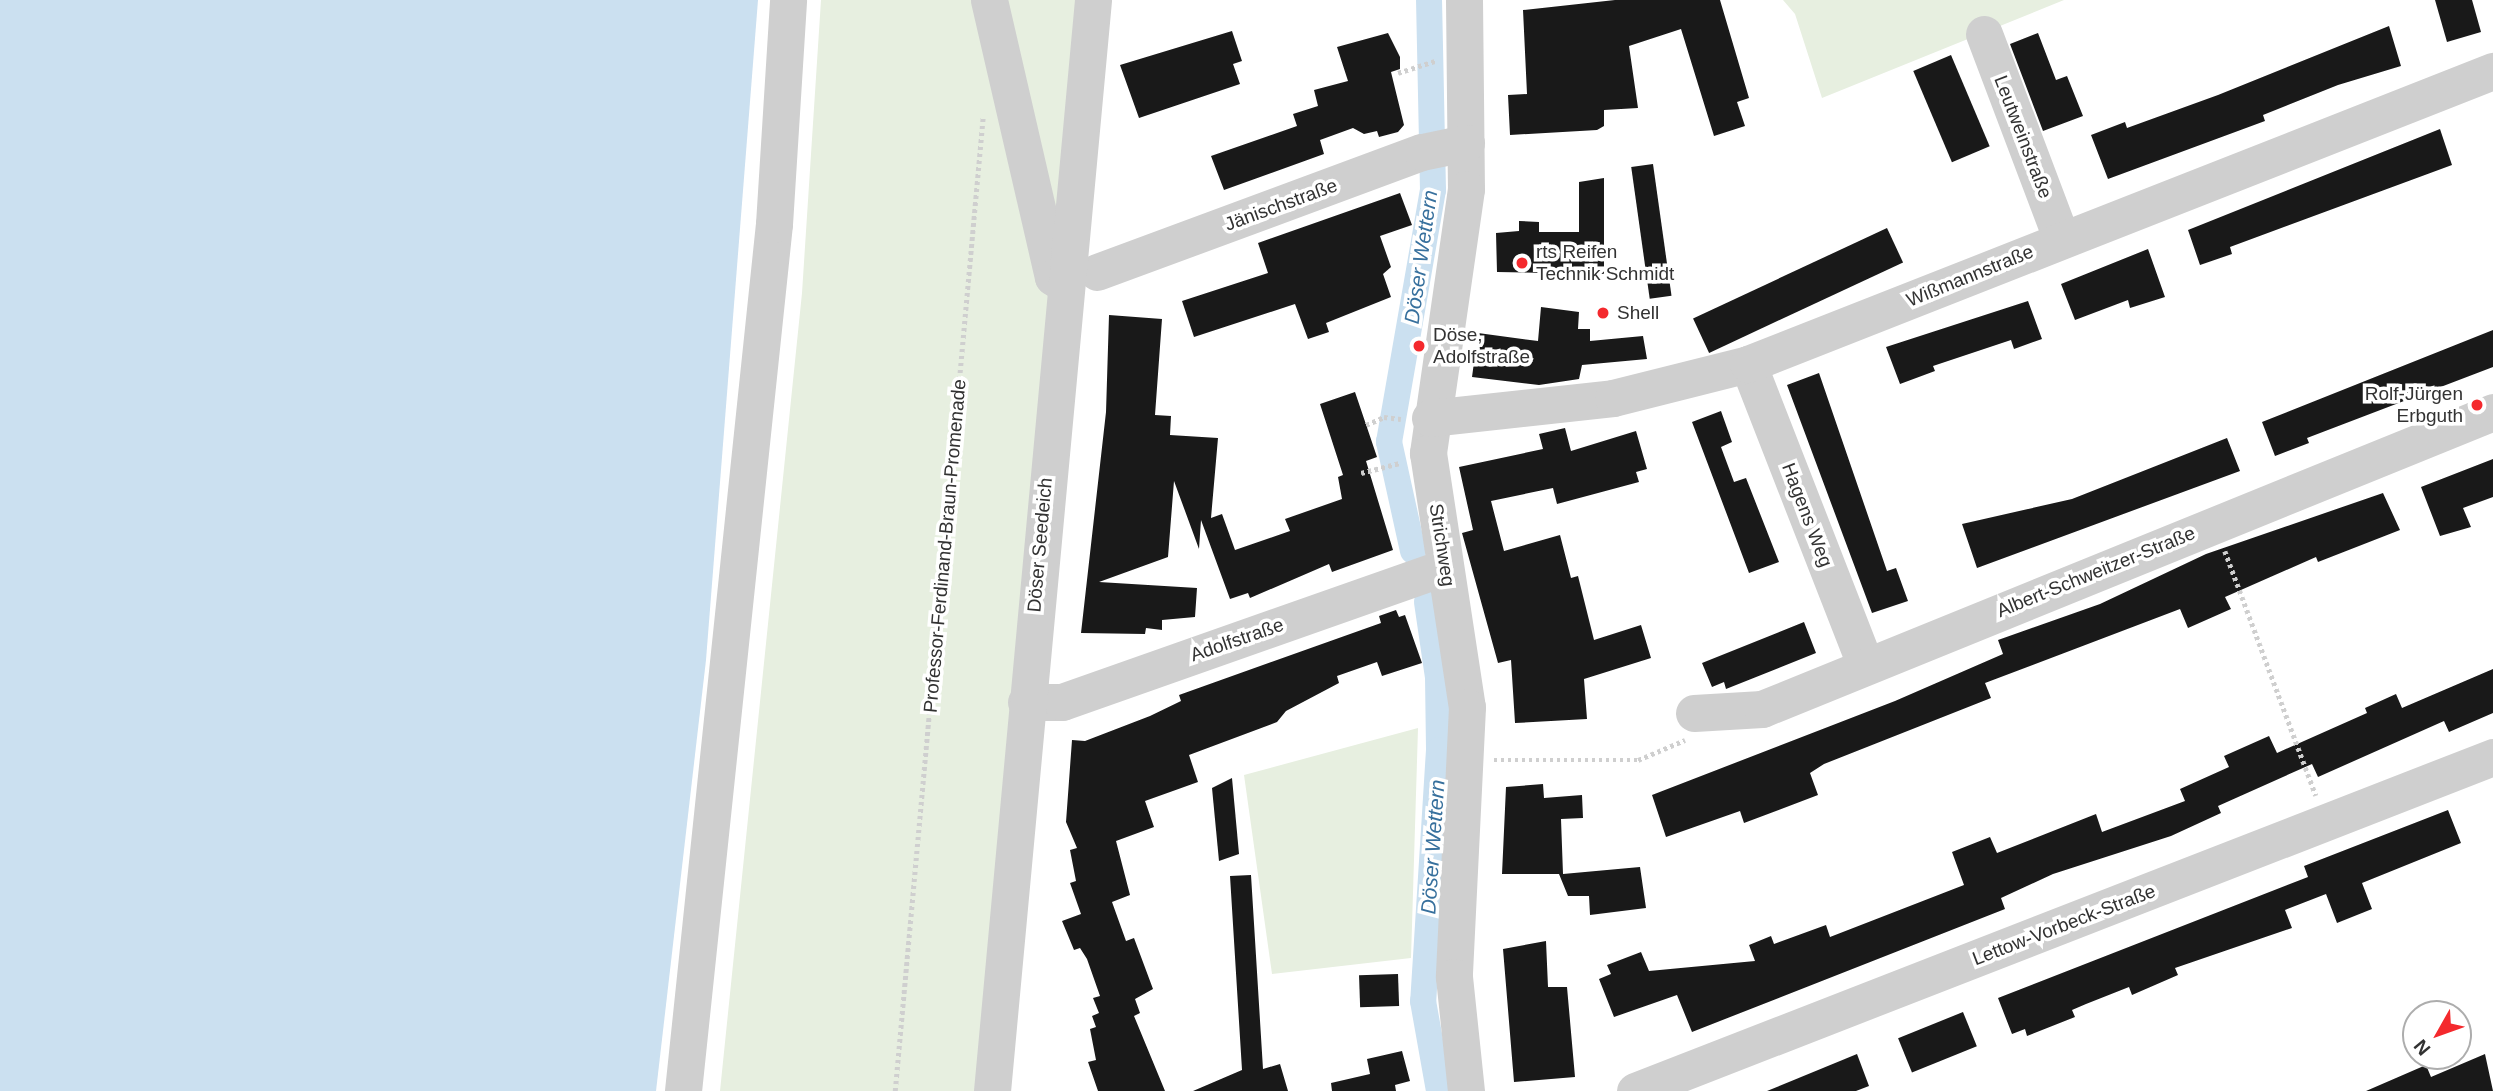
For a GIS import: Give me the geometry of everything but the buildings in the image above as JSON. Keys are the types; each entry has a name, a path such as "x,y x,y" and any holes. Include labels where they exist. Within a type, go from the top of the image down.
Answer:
{"street":[{"path":"683,1091 774,224 788,0"},
{"path":"989,0 1053,277 1081,278"},
{"name":"Döser Seedeich","path":"992,1091 1026,702 1081,278 1093,0"},
{"name":"Strichweg","path":"1464,0 1443,147 1461,243 1415,418 1429,457 1467,707 1454,977 1466,1091"},
{"name":"Leutweinstraße","path":"1984,34 2062,240"},
{"name":"Wißmannstraße","path":"1415,418 1613,398 1748,364 2493,71"},
{"name":"Jänischstraße","path":"1081,278 1443,147"},
{"name":"Hagens Weg","path":"1748,364 1866,666"},
{"name":"Albert-Schweitzer-Straße","path":"1697,724 1762,709 2493,412"},
{"name":"Adolfstraße","path":"1026,702 1062,702 1445,567"},
{"name":"Lettow-Vorbeck-Straße","path":"1635,1091 2493,757"}],"path":[{"path":"1398,73 1439,60"},
{"name":"Professor-Ferdinand-Braun-Promenade","path":"895,1091 984,103"},
{"path":"1366,425 1384,417 1415,418"},
{"path":"1361,473 1402,462"},
{"path":"2215,524 2327,823"},
{"path":"1465,760 1638,760 1697,724"}],"green space":[{"path":"821,0 1085,0 984,1091 720,1091 802,293"},
{"path":"1783,0 2064,0 1822,98 1795,14"},
{"path":"1418,728 1411,958 1272,974 1244,775"}],"water":[{"path":"0,0 758,0 706,660 656,1091 0,1091"}],"waterway":[{"name":"Döser Wettern","path":"1413,551 1389,442 1433,190 1429,0"},
{"name":"Döser Wettern","path":"1427,602 1438,677 1439,750 1423,1001 1439,1091"}],"place":[{"name":"rts Reifen Technik Schmidt","path":"1522,263"},
{"name":"Shell","path":"1603,313"},
{"name":"Döse, Adolfstraße","path":"1419,346"},
{"name":"Rolf-Jürgen Erbguth","path":"2477,405"}]}
